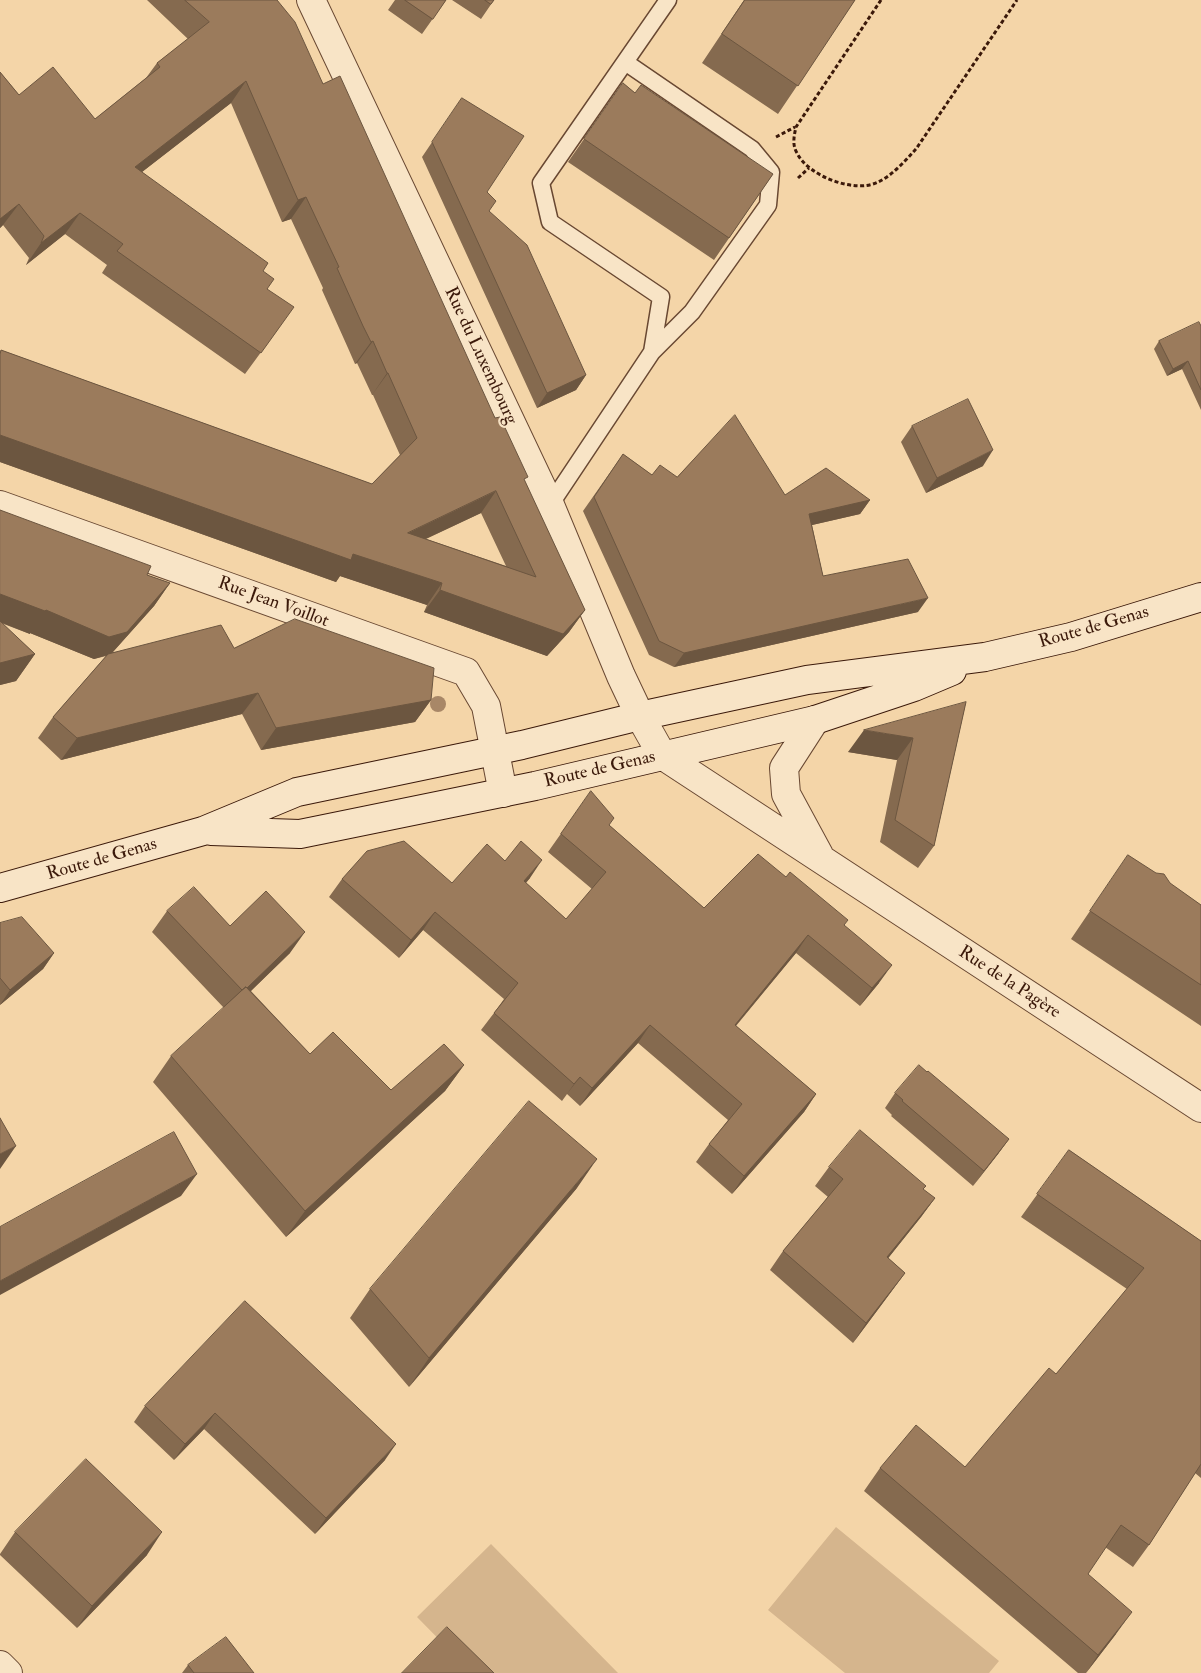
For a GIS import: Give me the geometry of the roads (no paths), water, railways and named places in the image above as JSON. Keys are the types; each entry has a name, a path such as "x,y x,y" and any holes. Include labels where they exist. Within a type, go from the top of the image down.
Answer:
{"street":[{"name":"Rue du Luxembourg","path":"311,0 550,505 621,676 640,716"},
{"name":"Rue Jean Voillot","path":"0,505 466,672 486,706 503,792"},
{"name":"Route de Genas","path":"0,888 204,831 297,792 808,680 985,657 1071,637 1201,597"},
{"name":"Route de Genas","path":"204,831 300,834 503,792 815,720 914,687 985,657"},
{"name":"Rue de la Pagère","path":"640,716 662,755 1200,1109"},
{"name":"Rue de la Pagère","path":"815,720 784,768 786,794 821,858"},
{"path":"0,1665 8,1673"}],"lane":[{"path":"652,352 661,297 550,222 541,183 668,0"},
{"path":"550,505 652,352 692,312 768,205 771,172 752,149 625,62"}]}
